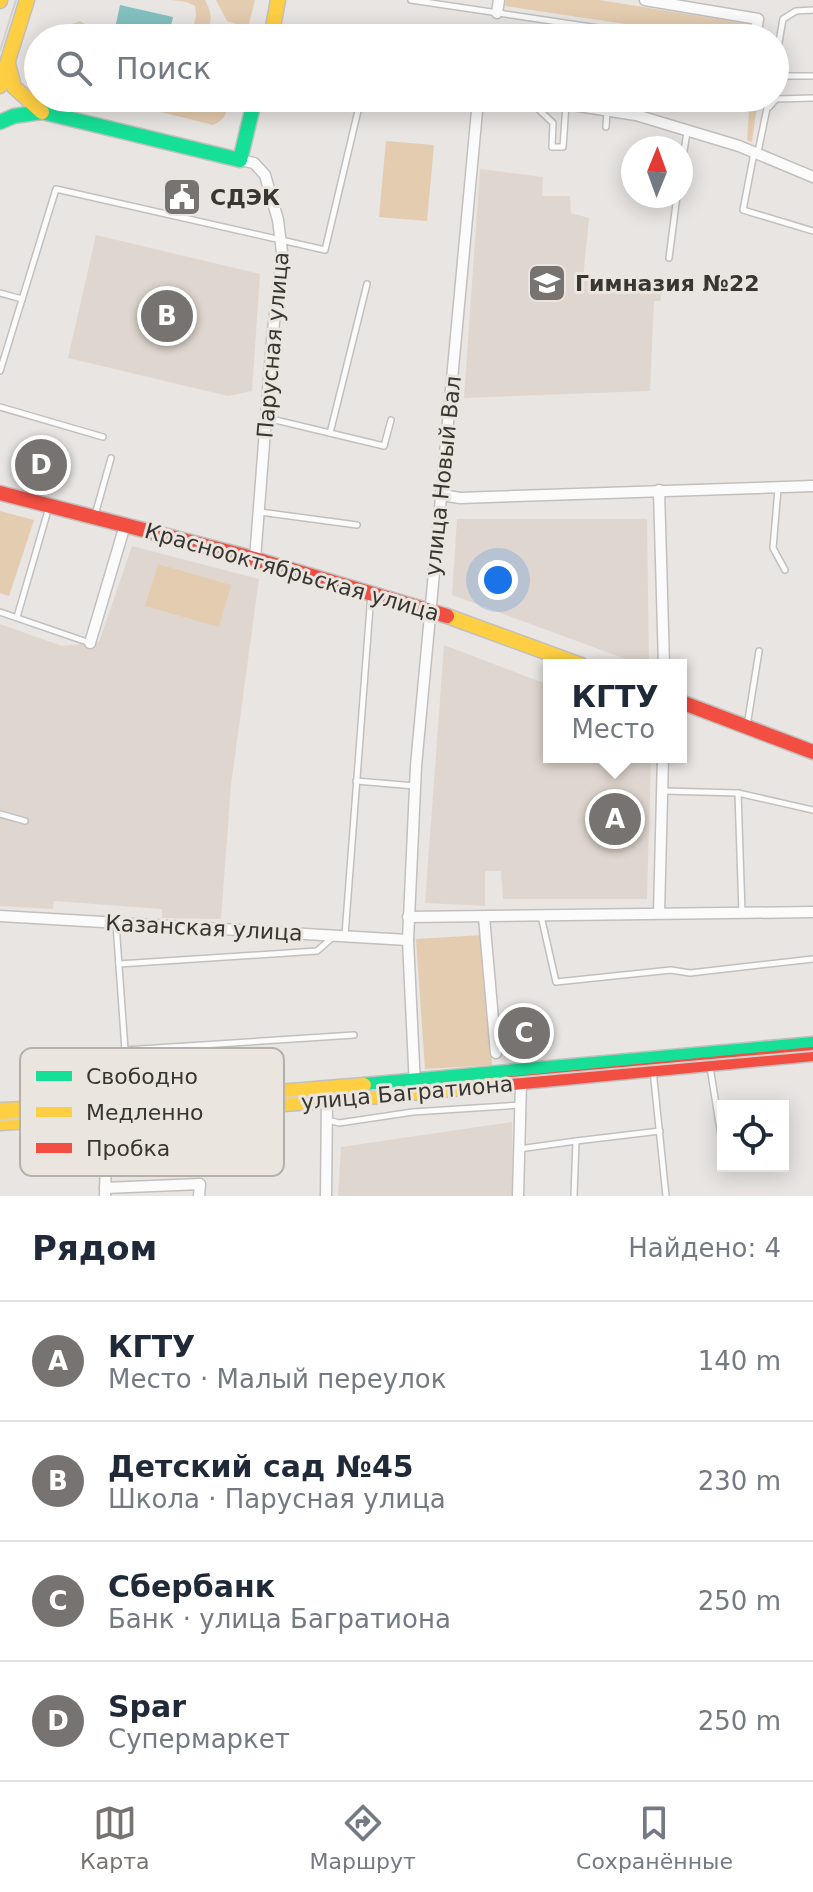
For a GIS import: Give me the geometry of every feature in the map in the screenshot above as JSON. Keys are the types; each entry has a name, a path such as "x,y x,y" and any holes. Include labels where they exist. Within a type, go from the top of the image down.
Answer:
{"main road":[{"path":"0,86 27,0"},
{"path":"274,24 278,0"},
{"path":"8,64 8,78 13,88 24,97"},
{"path":"0,122 14,116 42,112"},
{"name":"Парусная улица","path":"42,112 240,160"},
{"path":"240,160 252,112"},
{"name":"Краснооктябрьская улица","path":"0,493 255,559 430,610 565,659"},
{"path":"687,704 813,752"},
{"name":"улица Багратиона","path":"284,1097 415,1087 813,1044"},
{"name":"улица Багратиона","path":"415,1087 521,1082 652,1063 813,1054"},
{"name":"улица Багратиона","path":"0,1110 20,1110"},
{"name":"улица Багратиона","path":"0,1123 20,1121"}],"street":[{"path":"497,13 499,0"},
{"path":"645,0 758,19 757,24"},
{"name":"улица Новый Вал","path":"415,1087 408,917 415,786 477,112"},
{"path":"619,112 688,129 813,177"},
{"name":"Парусная улица","path":"240,160 254,163 265,175 282,242 255,559"},
{"path":"442,495 460,498 813,486"},
{"path":"659,490 664,659"},
{"path":"90,643 125,525"},
{"path":"659,913 663,763"},
{"path":"408,917 813,912"},
{"name":"Казанская улица","path":"0,916 408,940"},
{"path":"484,917 496,1053"},
{"path":"518,1196 521,1082"},
{"path":"326,1196 327,1094"},
{"path":"105,1192 200,1184 199,1196"}],"lane":[{"path":"411,0 571,24"},
{"path":"782,24 783,19 796,11 813,10"},
{"path":"789,76 813,76"},
{"path":"789,99 813,98"},
{"path":"0,371 56,189 325,250 358,112"},
{"path":"541,112 553,123 552,147 563,147 565,112"},
{"path":"606,127 607,112"},
{"path":"767,112 743,210 813,231"},
{"path":"687,136 688,129"},
{"path":"669,258 675,208"},
{"path":"330,433 367,284"},
{"path":"0,293 22,299"},
{"path":"0,407 103,437"},
{"path":"266,418 384,446 391,420"},
{"path":"95,517 111,458"},
{"path":"778,489 773,548 785,570"},
{"path":"17,617 50,506"},
{"path":"259,511 357,525"},
{"path":"119,964 317,951 339,936 356,781 371,593"},
{"path":"0,612 90,643"},
{"path":"747,727 759,651"},
{"path":"356,781 415,786"},
{"path":"663,791 738,793 813,810"},
{"path":"738,793 742,914"},
{"path":"0,814 25,821"},
{"path":"541,915 556,982 671,970 690,973 813,959"},
{"path":"116,923 125,1048"},
{"path":"156,1048 354,1035"},
{"path":"709,1062 717,1111"},
{"path":"652,1063 666,1196"},
{"path":"327,1120 339,1123 413,1112 520,1105"},
{"path":"519,1149 660,1131"},
{"path":"574,1196 576,1141"}],"shaded area":[{"path":"171,0 205,0 211,16 209,24 194,24 195,6"},
{"path":"216,0 255,0 249,24 227,21"},
{"path":"506,0 599,0 749,24 626,24 505,6"},
{"path":"161,112 226,112 213,125"},
{"path":"749,112 756,112 752,142 747,140"},
{"path":"386,141 434,145 427,221 379,217"},
{"name":"Гимназия №22","path":"480,169 543,177 542,196 570,196 571,213 589,218 583,279 663,287 660,301 654,301 650,391 464,398"},
{"path":"96,235 260,274 252,391 228,396 68,358"},
{"path":"0,511 34,520 9,596 0,593"},
{"path":"457,519 647,519 649,659 626,659 452,595"},
{"path":"132,546 259,579 231,785 221,919 162,918 162,909 54,901 53,909 0,906 0,624 62,646 99,642"},
{"path":"158,564 231,585 219,627 145,606"},
{"path":"444,645 543,683 543,763 651,763 647,899 503,899 501,871 485,871 485,906 425,903"},
{"path":"483,935 492,1065 425,1069 416,939"},
{"path":"512,1122 513,1196 338,1196 341,1147"}],"water":[{"path":"120,5 173,17 171,24 116,24"}],"tram line":[{"path":"0,51 16,0"},
{"path":"284,1098 813,1051"},
{"path":"0,1120 20,1119"}],"traffic: fast":[{"path":"0,122 14,116 42,112"},
{"path":"42,112 240,160 252,112"},
{"path":"364,1085 813,1044"}],"traffic: slow":[{"path":"0,86 27,0"},
{"path":"274,24 278,0"},
{"path":"8,64 14,87 24,96"},
{"path":"447,616 565,659"},
{"path":"284,1104 502,1084"},
{"path":"284,1092 364,1085"},
{"path":"0,1110 20,1109"},
{"path":"0,1123 20,1122"}],"traffic: jam":[{"path":"0,493 241,555 447,616"},
{"path":"687,704 813,752"},
{"path":"502,1084 813,1054"}],"place":[{"name":"СДЭК","path":"182,197"},
{"name":"Гимназия №22","path":"547,283"},
{"name":"Детский сад №45","path":"167,316"},
{"name":"Spar","path":"41,465"},
{"name":"КГТУ","path":"615,819"},
{"name":"Сбербанк","path":"524,1033"}]}
